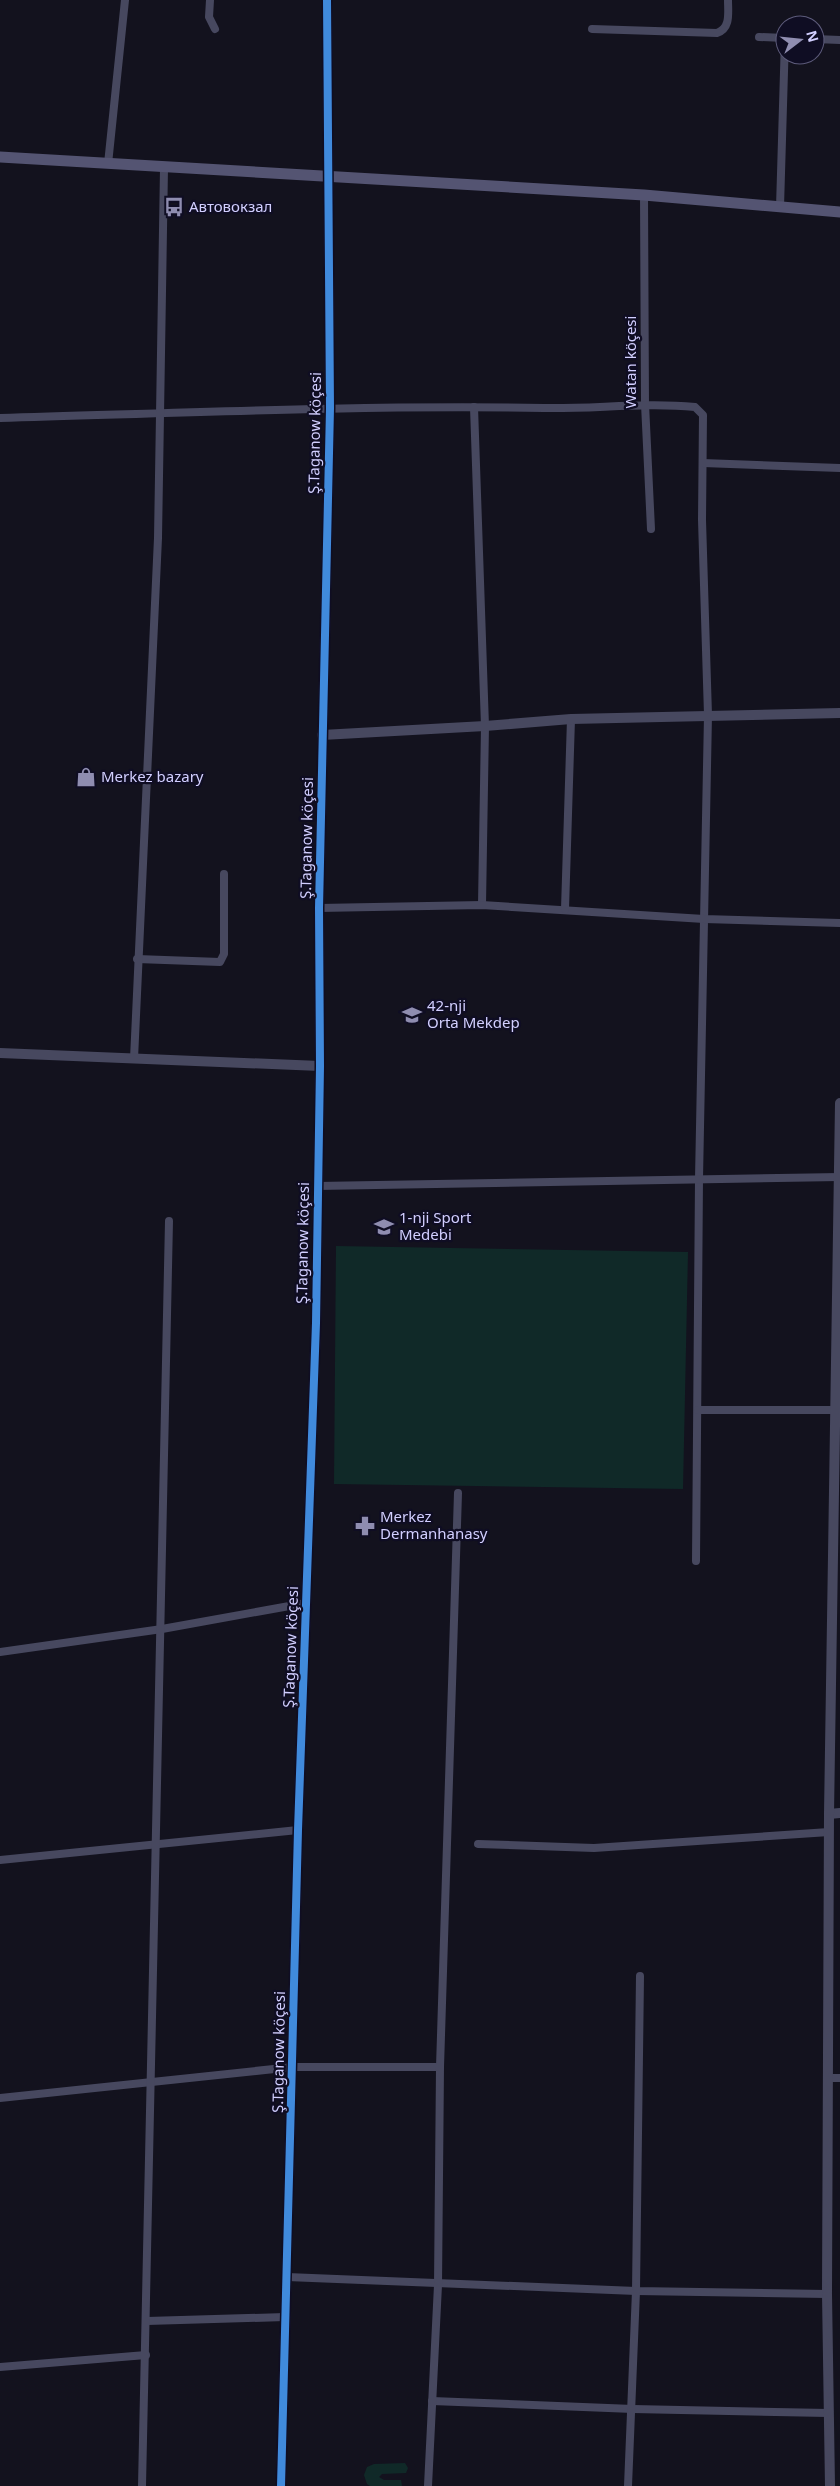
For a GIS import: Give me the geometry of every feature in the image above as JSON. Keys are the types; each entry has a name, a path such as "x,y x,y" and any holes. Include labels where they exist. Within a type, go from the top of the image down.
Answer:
{"main road":[{"path":"0,157 644,195 840,212"}],"street":[{"path":"108,164 125,0"},
{"path":"210,0 209,17 215,29"},
{"name":"Ş.Taganow köçesi","path":"281,2486 298,1830 315,1332 318,1186 320,1066 319,908 330,408 330,177 327,0"},
{"path":"592,29 717,34 727,24 728,0"},
{"path":"759,37 785,38 780,207"},
{"path":"825,40 840,40"},
{"path":"134,1058 137,959 158,538 164,168"},
{"name":"Watan köçesi","path":"644,195 644,404 651,529"},
{"path":"0,418 330,408 562,408 644,404 695,407 700,410 704,420 702,520 708,715 699,1179 696,1561"},
{"path":"474,407 485,726 482,906"},
{"path":"703,463 840,468"},
{"path":"322,735 571,719 840,713"},
{"path":"565,909 571,719"},
{"path":"137,959 220,962 224,954 224,874"},
{"path":"319,908 482,906 565,909 704,919 840,923"},
{"path":"0,1053 320,1066"},
{"path":"830,2486 827,2294 829,1832 835,1814 840,1103"},
{"path":"318,1186 839,1177"},
{"path":"142,2486 162,1629 169,1221"},
{"path":"698,1410 838,1410"},
{"path":"428,2486 438,2284 440,2066 458,1493"},
{"path":"0,1652 162,1629 306,1603"},
{"path":"0,1860 298,1830"},
{"path":"478,1844 594,1848 829,1832"},
{"path":"628,2486 633,2409 636,2291 640,1976"},
{"path":"0,2098 293,2067 440,2066"},
{"path":"828,2078 840,2078"},
{"path":"287,2277 636,2291 827,2294"},
{"path":"147,2321 285,2317"},
{"path":"0,2367 146,2355"},
{"path":"432,2400 633,2409 828,2413"}],"green space":[{"path":"336,1246 688,1252 683,1489 334,1484"},
{"path":"405,2463 408,2468 406,2473 382,2474 379,2477 384,2480 401,2480 402,2486 370,2486 367,2484 364,2475 367,2467 374,2464"}],"cycle path":[{"path":"281,2486 298,1830 316,1323 320,1066 319,908 330,408 327,0"}],"place":[{"name":"Автовокзал","path":"174,207"},
{"name":"Merkez bazary","path":"86,777"},
{"name":"42-nji Orta Mekdep","path":"412,1015"},
{"name":"1-nji Sport Medebi","path":"384,1227"},
{"name":"Merkez Dermanhanasy","path":"365,1526"}]}
